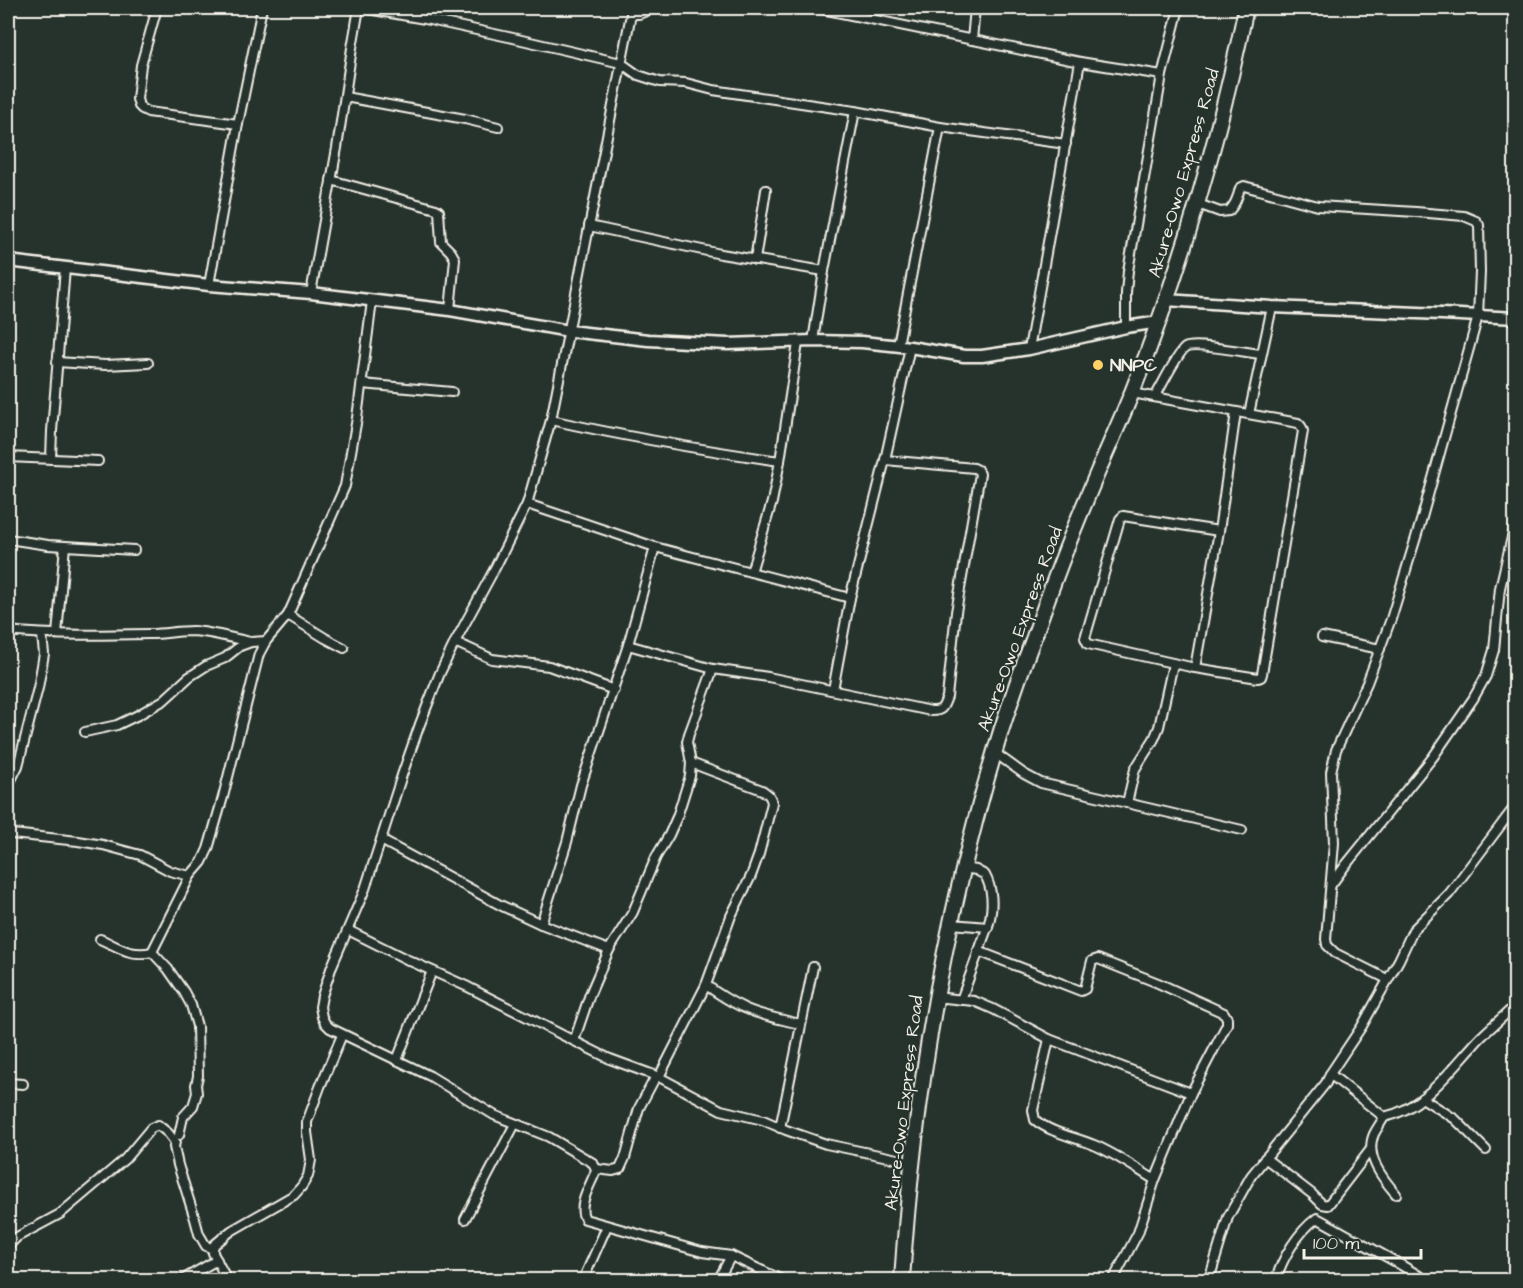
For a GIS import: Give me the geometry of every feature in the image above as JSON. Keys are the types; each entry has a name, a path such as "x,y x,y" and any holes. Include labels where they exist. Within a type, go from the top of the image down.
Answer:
{"highway":[{"name":"Akure-Owo Express Road","path":"902,1281 912,1162 935,997 980,803 1000,734 1057,574 1159,322 1198,204 1228,90 1246,8"}],"street":[{"path":"157,8 141,65 137,99 139,106 148,112 238,124"},
{"path":"209,285 262,8"},
{"path":"311,293 352,48 361,8 425,19 621,63 638,75 660,82 686,83 713,90 855,111 940,127 1066,144"},
{"path":"654,8 639,14 632,11 551,420 527,504 440,673 420,724 365,889 332,966 320,1007 325,1023 342,1035 430,1076 494,1115 549,1137 593,1163 596,1169 582,1208 585,1219 702,1252 731,1256 782,1281"},
{"path":"817,8 1080,62 1162,75"},
{"path":"972,40 975,8"},
{"path":"1125,327 1128,271 1162,75 1179,8"},
{"path":"1029,349 1080,62"},
{"path":"345,98 498,127"},
{"path":"813,341 855,111"},
{"path":"833,690 850,598 885,460 940,127"},
{"path":"331,180 439,211 441,242 452,252 455,259 450,310"},
{"path":"1198,204 1220,212 1229,212 1238,197 1240,188 1244,186 1318,206 1464,216 1476,221 1480,232 1478,316 1421,521 1380,649 1358,705 1335,750 1332,762 1334,843 1327,945 1335,953 1387,980"},
{"path":"755,260 766,190"},
{"path":"589,226 755,260 824,271"},
{"path":"8,261 209,285 311,293 450,310 569,331 683,342 728,344 813,341 904,346 964,356 982,356 1029,349 1125,327 1159,322"},
{"path":"51,459 65,268"},
{"path":"1166,300 1272,308 1515,318"},
{"path":"152,952 190,876 202,862 208,849 260,654 266,641 288,615 345,486 362,384 372,301"},
{"path":"1249,414 1272,308"},
{"path":"751,572 772,502 798,342"},
{"path":"1155,397 1185,348 1204,346 1261,354"},
{"path":"57,362 105,365 148,363"},
{"path":"362,384 452,392"},
{"path":"1132,393 1298,423 1301,426 1303,431 1262,674 1258,678 1195,668 1086,642 1085,638 1120,519 1123,516 1219,531"},
{"path":"1195,668 1219,531 1236,412"},
{"path":"551,420 611,434 780,461"},
{"path":"8,457 98,461"},
{"path":"628,645 712,669 768,677 938,711 943,707 947,697 956,612 980,474 974,468 885,460"},
{"path":"527,504 655,547 850,598"},
{"path":"1330,886 1434,757 1486,676 1494,650 1500,588 1515,520"},
{"path":"8,539 65,546 134,550"},
{"path":"57,634 65,546"},
{"path":"541,924 567,842 581,785 628,645 655,547"},
{"path":"288,615 344,648"},
{"path":"8,631 42,635 126,635 190,631 219,634 251,642"},
{"path":"8,786 18,766 38,688 44,654 42,635"},
{"path":"1322,637 1380,649"},
{"path":"85,732 117,725 153,708 189,677 206,666 225,658 240,646 251,642 266,641"},
{"path":"455,642 492,659 549,666 614,690"},
{"path":"1127,803 1135,769 1159,727 1173,663"},
{"path":"574,1041 590,994 609,950 633,912 651,867 673,826 690,776 689,734 712,669"},
{"path":"995,753 1034,780 1242,830"},
{"path":"596,1169 613,1171 620,1169 639,1108 658,1077 705,986 731,916 751,876 771,811 771,798 762,790 691,763"},
{"path":"1209,1281 1228,1217 1251,1176 1326,1083 1362,1026 1413,930 1449,894 1515,805"},
{"path":"8,832 103,845 140,855 170,871 190,876"},
{"path":"381,840 541,924 609,950"},
{"path":"961,1000 992,910 988,879 981,872 964,868"},
{"path":"951,924 988,927"},
{"path":"348,930 468,987 610,1059 658,1077 716,1107 763,1120 826,1144 912,1162"},
{"path":"100,939 132,953 152,952"},
{"path":"978,951 1082,991 1085,989 1092,961 1098,959 1224,1013 1227,1018 1227,1024 1191,1093 1155,1180 1138,1233 1113,1281"},
{"path":"152,952 168,969 184,992 191,1005 196,1026 197,1093 193,1106 183,1117 179,1134"},
{"path":"780,1128 813,968"},
{"path":"397,1060 432,971"},
{"path":"705,986 743,1008 801,1024"},
{"path":"935,997 974,1001 1049,1039 1191,1093"},
{"path":"1265,1158 1325,1205 1330,1204 1371,1149 1373,1136 1384,1118 1400,1113 1443,1080 1483,1035 1515,1005"},
{"path":"228,1281 217,1260 214,1245 231,1231 294,1195 308,1176 311,1160 308,1122 342,1035"},
{"path":"1049,1039 1033,1110 1035,1120 1115,1155 1155,1180"},
{"path":"1330,1074 1384,1118"},
{"path":"8,1083 23,1084"},
{"path":"1422,1098 1455,1119 1486,1150"},
{"path":"465,1219 515,1124"},
{"path":"8,1246 17,1237 60,1214 125,1159 152,1128 158,1125 175,1142 178,1165 199,1234 206,1246 213,1249"},
{"path":"1371,1149 1381,1175 1396,1194"},
{"path":"1276,1281 1279,1271 1301,1234 1317,1218 1426,1281"},
{"path":"583,1281 607,1226"},
{"path":"718,1281 731,1256"},
{"path":"182,1281 217,1260"},
{"path":"8,1276 10,1281"}],"place":[{"name":"NNPC","path":"1098,365"}]}
